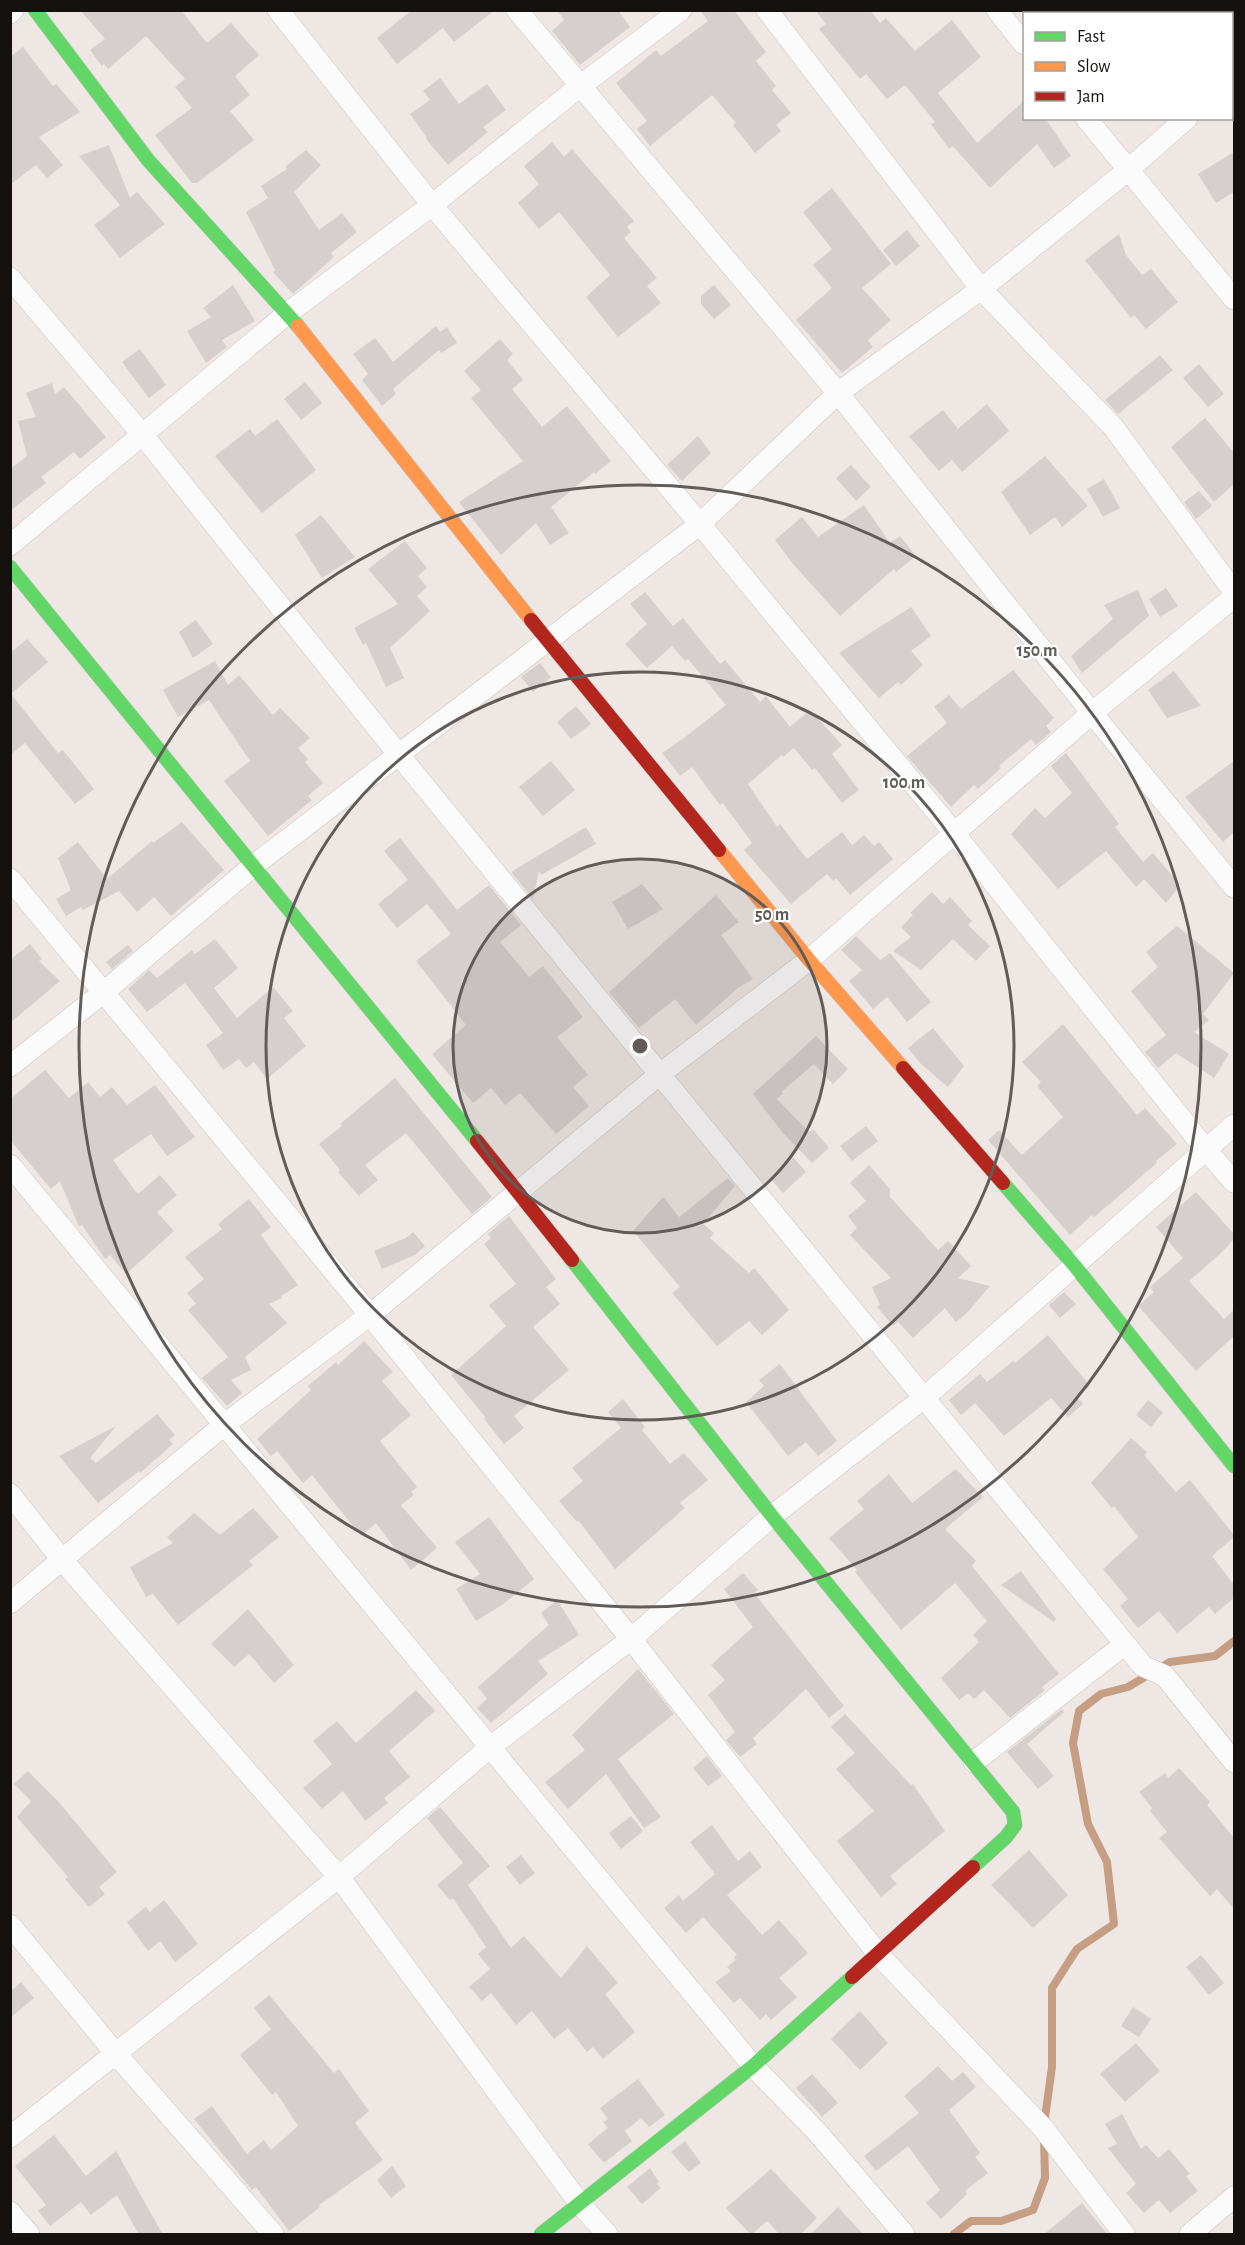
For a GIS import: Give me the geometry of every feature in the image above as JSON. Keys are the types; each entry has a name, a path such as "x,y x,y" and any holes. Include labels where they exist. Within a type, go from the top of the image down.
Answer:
{"street":[{"path":"35,10 148,160 288,313 547,640 809,960 1074,1265 1234,1466"},
{"path":"278,10 432,205 700,524 954,833 1234,1182"},
{"path":"518,10 579,87 838,393 1092,713 1234,887"},
{"path":"10,545 288,313 432,205 579,87 681,10"},
{"path":"767,10 981,289 1114,428 1234,592"},
{"path":"997,10 1023,43"},
{"path":"1088,120 1234,299"},
{"path":"10,1066 104,992 253,866 700,524 838,393 981,289 1128,170 1185,120"},
{"path":"10,278 142,434 399,755 1143,1666 1165,1676 1234,1762"},
{"path":"10,567 519,1192 772,1516 1013,1812 1016,1825 1006,1837 878,1954 753,2066 541,2235"},
{"path":"10,1603 224,1425 370,1315 660,1074 809,960 1092,713 1234,597"},
{"path":"10,879 370,1315 631,1640 878,1954 1043,2128 1124,2235"},
{"path":"10,2137 339,1877 489,1748 631,1640 772,1516 925,1397 1234,1125"},
{"path":"10,1165 753,2066 818,2133 904,2235"},
{"path":"10,1494 63,1561 339,1877 580,2204 607,2235"},
{"path":"974,1762 1125,1644"},
{"path":"10,1925 116,2054 273,2235"},
{"path":"1190,2235 1234,2197"},
{"path":"10,2212 29,2235"}],"building":[{"path":"80,10 181,10 207,43 231,23 259,55 235,76 250,95 230,111 254,140 197,183 192,183 155,135 192,108 175,87 185,79 146,36 108,69 104,64 102,66 90,50 105,39"},
{"path":"412,10 495,10 454,42 443,28 397,64 377,38"},
{"path":"557,10 618,10 630,27 580,65 552,31 564,20"},
{"path":"700,10 734,10 766,52 756,61 776,86 772,90 791,113 776,125 781,131 755,153 733,125 736,123 712,95 650,146 637,129 647,121 616,83 656,50 661,56 708,21"},
{"path":"815,10 870,10 880,23 886,18 915,51 952,20 981,57 938,93 977,143 1023,102 1023,120 1046,120 1071,156 1054,168 1037,144 990,188 953,146 949,149 931,124 935,122 905,85 887,99 866,74 860,79 819,29 826,24"},
{"path":"23,47 53,86 56,84 80,112 39,137 63,165 47,178 36,165 10,185 10,57"},
{"path":"440,78 459,104 487,84 506,110 483,127 488,132 448,165 426,139 410,114 430,100 423,91"},
{"path":"552,142 564,157 572,149 634,221 627,227 631,232 624,238 657,278 647,286 661,303 618,337 586,297 610,275 559,212 539,229 518,203 539,184 524,166"},
{"path":"109,145 130,198 137,192 165,224 120,258 94,225 120,205 79,156"},
{"path":"306,150 321,165 294,192 319,230 342,213 357,232 331,253 334,257 293,294 273,272 275,270 246,212 268,198 261,186 287,169 285,167"},
{"path":"1234,152 1234,192 1216,203 1198,174"},
{"path":"832,188 891,264 862,288 891,320 868,340 873,347 842,373 796,320 832,288 813,265 832,249 803,212"},
{"path":"907,230 920,246 896,266 883,250"},
{"path":"1119,234 1126,255 1142,275 1151,269 1178,302 1146,329 1134,315 1131,318 1085,260"},
{"path":"233,285 255,321 222,340 227,347 206,363 187,331 211,317 203,308"},
{"path":"714,285 731,305 714,319 701,304 701,296"},
{"path":"436,326 440,332 447,327 457,343 441,353 439,350 393,389 396,394 382,406 362,380 368,374 353,354 375,338 393,362"},
{"path":"500,339 513,354 507,360 523,380 512,389 542,427 567,406 611,461 551,507 569,533 550,545 536,523 501,555 459,502 523,461 471,398 481,390 464,371"},
{"path":"140,349 166,385 149,398 122,362"},
{"path":"1160,355 1173,370 1118,414 1105,400"},
{"path":"1199,364 1224,394 1208,407 1183,378"},
{"path":"305,382 322,403 301,420 284,399"},
{"path":"52,383 55,394 64,387 106,437 80,459 74,452 41,477 46,483 10,511 10,469 27,456 18,421 36,417 26,393"},
{"path":"987,404 1009,431 962,472 952,460 939,471 909,436 943,410 958,429"},
{"path":"1205,418 1234,453 1234,484 1214,502 1171,447"},
{"path":"277,419 316,470 262,513 215,456 250,429 255,436"},
{"path":"698,436 711,453 682,481 667,465"},
{"path":"1045,456 1088,506 1062,527 1055,517 1030,535 1001,492"},
{"path":"851,465 871,487 856,501 836,478"},
{"path":"1104,479 1120,508 1103,517 1087,489"},
{"path":"1199,491 1212,506 1196,519 1184,502"},
{"path":"864,505 890,543 900,536 916,556 896,572 894,569 840,616 793,564 775,540 802,517 818,537"},
{"path":"321,515 355,557 322,578 295,535"},
{"path":"405,541 427,568 418,576 427,587 417,596 430,611 390,648 404,678 386,687 366,643 363,645 354,628 398,604 368,569"},
{"path":"1166,588 1178,606 1160,617 1149,599"},
{"path":"1138,590 1149,616 1082,673 1071,656 1113,619 1104,605"},
{"path":"645,592 673,626 683,618 720,664 725,660 760,702 766,696 790,727 810,710 842,745 832,754 859,790 842,803 815,768 812,770 794,748 783,757 782,755 748,784 777,827 780,824 807,859 842,832 852,845 864,835 874,846 879,842 893,859 850,895 836,878 833,881 827,874 791,904 744,850 752,843 723,803 720,805 692,767 680,776 662,753 726,705 688,659 685,661 672,646 647,668 625,644 647,624 630,604"},
{"path":"911,607 931,636 911,651 923,665 901,685 898,682 879,698 839,653"},
{"path":"196,620 213,644 193,658 179,632"},
{"path":"27,639 48,662 11,694 58,753 63,750 94,789 75,804 25,743 10,755 10,653"},
{"path":"215,661 228,685 239,675 273,715 280,708 310,738 298,748 308,759 305,762 323,783 308,796 312,800 268,836 224,781 250,761 209,700 178,717 163,690"},
{"path":"540,663 551,677 533,692 521,677"},
{"path":"1013,670 1054,718 1046,726 1051,732 1036,745 1031,739 999,766 1001,768 978,789 974,785 951,807 907,756 947,723 934,707 949,695 961,709"},
{"path":"1174,671 1201,706 1167,718 1148,690"},
{"path":"576,706 591,724 571,739 557,722"},
{"path":"1066,753 1119,824 1115,827 1143,862 1153,853 1180,885 1166,903 1144,879 1136,887 1106,851 1058,889 1011,834 1035,808 1045,818 1072,793 1051,766"},
{"path":"551,761 575,790 543,816 519,787"},
{"path":"1234,761 1234,832 1223,842 1185,797"},
{"path":"182,822 224,870 171,916 154,897 137,912 119,891 83,910 81,907 66,916 56,899 71,890 58,858 78,842 107,879 152,841 153,843"},
{"path":"586,827 596,844 541,875 539,871 533,899 511,872"},
{"path":"400,838 457,910 489,885 521,925 500,942 529,977 543,966 583,1017 557,1037 588,1075 573,1087 589,1106 556,1134 520,1093 505,1105 491,1088 473,1103 432,1054 466,1025 416,961 451,934 427,904 397,928 378,904 408,880 384,851"},
{"path":"642,884 663,909 628,929 612,902"},
{"path":"932,892 943,904 950,897 972,921 968,925 990,946 976,961 953,939 921,970 893,951 911,937 901,927 913,915 910,913"},
{"path":"716,895 739,922 721,935 753,979 738,988 696,1025 675,999 639,1028 609,992"},
{"path":"1177,926 1234,973 1203,1014 1209,1020 1194,1032 1229,1054 1214,1078 1176,1053 1158,1068 1145,1052 1166,1035 1131,991 1158,967 1146,952"},
{"path":"856,936 880,960 890,953 931,1002 907,1022 887,997 873,1009 849,981 862,970 841,950"},
{"path":"215,939 238,968 214,988 237,1018 273,987 293,1011 284,1018 306,1046 267,1079 254,1062 246,1068 239,1059 223,1070 206,1045 223,1033 185,983 147,1012 128,989 149,970 157,978 192,950 195,954"},
{"path":"30,944 42,959 39,961 60,981 10,1023 10,960"},
{"path":"128,945 133,951 112,969 106,962"},
{"path":"1063,1024 1137,1115 1145,1108 1177,1144 1120,1195 1094,1217 1092,1215 1070,1235 988,1140 999,1130 1022,1155 1063,1117 1037,1086 1041,1082 1022,1062"},
{"path":"933,1028 964,1066 948,1087 920,1063 908,1048"},
{"path":"816,1036 848,1069 833,1084 814,1064 781,1092 783,1093 777,1099 809,1132 813,1129 829,1148 812,1163 783,1133 753,1094"},
{"path":"45,1070 69,1098 88,1082 100,1097 112,1087 127,1105 155,1085 195,1137 167,1156 151,1134 113,1160 136,1192 139,1193 160,1175 177,1195 157,1212 174,1231 126,1274 110,1255 105,1259 82,1225 79,1227 60,1181 51,1189 10,1140 10,1099"},
{"path":"395,1078 492,1197 472,1214 406,1133 365,1165 378,1180 359,1196 338,1172 340,1170 319,1144"},
{"path":"866,1126 878,1141 852,1161 840,1146"},
{"path":"793,1157 806,1172 783,1193 770,1178"},
{"path":"869,1165 890,1189 890,1197 938,1250 948,1241 971,1266 958,1278 990,1286 967,1313 956,1322 945,1308 913,1338 898,1322 893,1326 877,1307 880,1305 872,1287 891,1278 850,1235 857,1228 848,1216 866,1201 850,1183"},
{"path":"728,1178 735,1186 703,1224 714,1233 710,1238 749,1273 754,1268 789,1310 762,1335 749,1321 717,1346 672,1293 680,1287 633,1231 663,1197 679,1217"},
{"path":"1196,1192 1234,1234 1234,1239 1189,1281 1224,1319 1234,1310 1234,1336 1196,1371 1138,1306 1154,1292 1150,1287 1183,1258 1156,1227"},
{"path":"249,1199 271,1227 261,1235 298,1285 281,1296 282,1298 269,1304 287,1323 245,1357 251,1370 231,1380 242,1393 227,1406 202,1378 228,1357 188,1310 196,1304 187,1293 204,1279 185,1257 222,1229 218,1224"},
{"path":"509,1216 556,1279 546,1287 560,1304 533,1327 569,1370 514,1416 524,1428 504,1444 451,1375 506,1326 489,1305 516,1284 484,1244 491,1238 488,1234"},
{"path":"413,1232 425,1246 415,1255 382,1269 374,1251 406,1238"},
{"path":"1064,1292 1076,1304 1060,1318 1049,1305"},
{"path":"1048,1335 1090,1386 1077,1397 1083,1404 1068,1417 1051,1398 1004,1436 975,1403 961,1415 949,1400 980,1374 987,1382 1013,1361 1015,1363"},
{"path":"364,1341 393,1372 382,1381 411,1415 380,1441 417,1487 411,1492 414,1495 401,1505 437,1548 411,1570 376,1523 361,1536 312,1475 303,1483 277,1451 271,1456 257,1439 311,1390 308,1386 336,1362 338,1365"},
{"path":"780,1364 837,1441 818,1456 806,1442 788,1456 746,1402 764,1386 759,1380"},
{"path":"623,1399 645,1427 642,1430 670,1464 684,1453 708,1480 680,1503 685,1508 615,1569 579,1521 577,1522 559,1501 583,1481 572,1468 621,1428 608,1412"},
{"path":"1148,1400 1163,1412 1151,1427 1136,1415"},
{"path":"157,1414 175,1435 169,1440 173,1444 140,1473 139,1471 98,1503 59,1456 116,1426 90,1458 96,1463"},
{"path":"1131,1438 1147,1452 1144,1455 1176,1492 1190,1480 1234,1535 1212,1556 1234,1585 1234,1598 1215,1614 1209,1607 1177,1633 1159,1611 1138,1628 1120,1606 1128,1599 1103,1569 1138,1537 1114,1506 1112,1508 1091,1483"},
{"path":"956,1469 983,1497 945,1529 976,1561 972,1566 1059,1674 1042,1687 1045,1690 1010,1718 984,1690 974,1699 968,1693 959,1700 941,1678 979,1642 973,1635 987,1621 955,1583 901,1630 855,1572 857,1570 829,1538 864,1509 857,1501 889,1474 912,1503"},
{"path":"253,1508 279,1537 249,1561 253,1565 178,1625 153,1594 146,1597 130,1567 173,1543 167,1537 194,1513 220,1535"},
{"path":"489,1517 534,1579 502,1605 476,1621 456,1589 480,1574 455,1542"},
{"path":"1021,1571 1056,1619 1054,1622 1001,1585"},
{"path":"743,1573 758,1590 754,1593 844,1706 829,1718 806,1689 753,1738 757,1744 740,1757 726,1740 735,1732 708,1695 725,1680 711,1665 753,1627 724,1589"},
{"path":"557,1600 579,1635 538,1661 548,1674 491,1723 477,1708 487,1699 478,1687 549,1625 541,1613"},
{"path":"248,1609 294,1665 274,1683 249,1654 234,1667 211,1644"},
{"path":"638,1669 674,1714 618,1759 661,1817 644,1828 606,1774 568,1809 545,1782 585,1750 572,1735"},
{"path":"416,1690 435,1711 389,1751 410,1777 384,1798 388,1803 365,1821 343,1791 322,1809 303,1788 332,1764 313,1741 337,1721 356,1743"},
{"path":"1062,1709 1064,1712 1027,1744 1054,1776 1038,1789 1007,1752"},
{"path":"845,1714 911,1785 913,1784 945,1831 890,1876 897,1884 881,1897 837,1841 874,1811 836,1769 855,1753 831,1727"},
{"path":"707,1756 722,1776 708,1786 693,1768"},
{"path":"1179,1768 1210,1802 1207,1805 1234,1838 1234,1909 1217,1889 1210,1896 1159,1838 1167,1832 1150,1811 1152,1808 1139,1792 1165,1773 1168,1778"},
{"path":"28,1771 57,1800 117,1872 99,1887 105,1894 89,1907 65,1879 68,1877 17,1817 31,1801 14,1784"},
{"path":"440,1807 490,1866 468,1885 511,1948 524,1936 561,1978 587,1946 618,1983 605,1994 635,2032 603,2059 593,2047 587,2052 568,2028 554,2039 532,2011 516,2025 491,1993 482,2001 469,1987 490,1969 478,1954 486,1947 453,1898 450,1900 437,1885 463,1863 427,1818"},
{"path":"631,1816 643,1831 621,1849 609,1833"},
{"path":"712,1825 738,1861 750,1851 762,1867 727,1895 762,1935 779,1920 808,1953 779,1978 797,1997 771,2020 766,2014 760,2020 740,1998 734,2003 715,1982 731,1971 727,1967 736,1960 734,1957 737,1955 703,1917 686,1933 664,1908 679,1895 683,1901 715,1874 690,1842"},
{"path":"1029,1850 1068,1895 1033,1928 991,1885"},
{"path":"521,1855 535,1873 520,1885 506,1867"},
{"path":"164,1900 198,1944 175,1962 160,1941 148,1951 127,1922 146,1907 150,1912"},
{"path":"1201,1955 1224,1983 1209,1995 1186,1967"},
{"path":"21,1982 34,1998 10,2018 10,1992"},
{"path":"269,1995 334,2073 339,2069 369,2111 355,2123 383,2160 319,2205 320,2207 289,2231 256,2187 252,2190 194,2119 212,2106 247,2154 264,2140 271,2150 298,2126 276,2092 272,2095 240,2055 271,2029 254,2008"},
{"path":"1133,2007 1151,2019 1139,2037 1121,2026"},
{"path":"860,2011 888,2043 860,2070 831,2039"},
{"path":"1136,2043 1160,2071 1125,2102 1100,2074"},
{"path":"938,2066 952,2081 963,2072 976,2087 949,2110 980,2153 975,2157 988,2173 965,2191 967,2194 941,2219 926,2203 940,2190 908,2146 876,2171 864,2156 919,2113 904,2096"},
{"path":"812,2074 838,2103 822,2117 796,2088"},
{"path":"638,2079 665,2115 649,2127 641,2118 625,2131 632,2141 605,2162 602,2161 588,2144 608,2128 603,2122 608,2119 600,2108"},
{"path":"1122,2114 1141,2149 1146,2145 1158,2158 1169,2149 1190,2174 1186,2176 1198,2191 1170,2213 1159,2200 1144,2213 1126,2193 1136,2184 1108,2148 1117,2144 1105,2124"},
{"path":"54,2135 86,2176 116,2151 163,2235 139,2235 117,2195 91,2215 81,2202 50,2226 38,2211 46,2205 15,2166"},
{"path":"685,2141 701,2163 689,2172 671,2152"},
{"path":"392,2166 406,2186 391,2198 377,2180"},
{"path":"650,2168 661,2188 642,2204 627,2187"},
{"path":"771,2169 817,2218 800,2235 780,2235 767,2221 751,2235 726,2208"},
{"path":"1082,2203 1108,2235 1043,2235"},
{"path":"838,2207 864,2235 810,2235"}],"waterway":[{"path":"1044,2125 1052,2067 1052,1988 1077,1949 1114,1924 1107,1862 1088,1824 1073,1743 1079,1711 1101,1694 1128,1687 1170,1662 1215,1656 1234,1641"},
{"path":"954,2234 971,2221 1001,2221 1033,2210 1045,2178 1044,2137"}],"traffic: fast":[{"path":"35,10 148,160 298,326"},
{"path":"10,567 477,1141"},
{"path":"1003,1183 1074,1265 1234,1466"},
{"path":"572,1260 772,1516 1013,1812 1015,1825 1006,1837 973,1867"},
{"path":"541,2234 753,2066 852,1977"}],"traffic: slow":[{"path":"298,326 531,620"},
{"path":"719,850 809,960 903,1068"}],"traffic: jam":[{"path":"531,620 719,850"},
{"path":"903,1068 1003,1183"},
{"path":"477,1141 572,1260"},
{"path":"852,1977 973,1867"}]}
